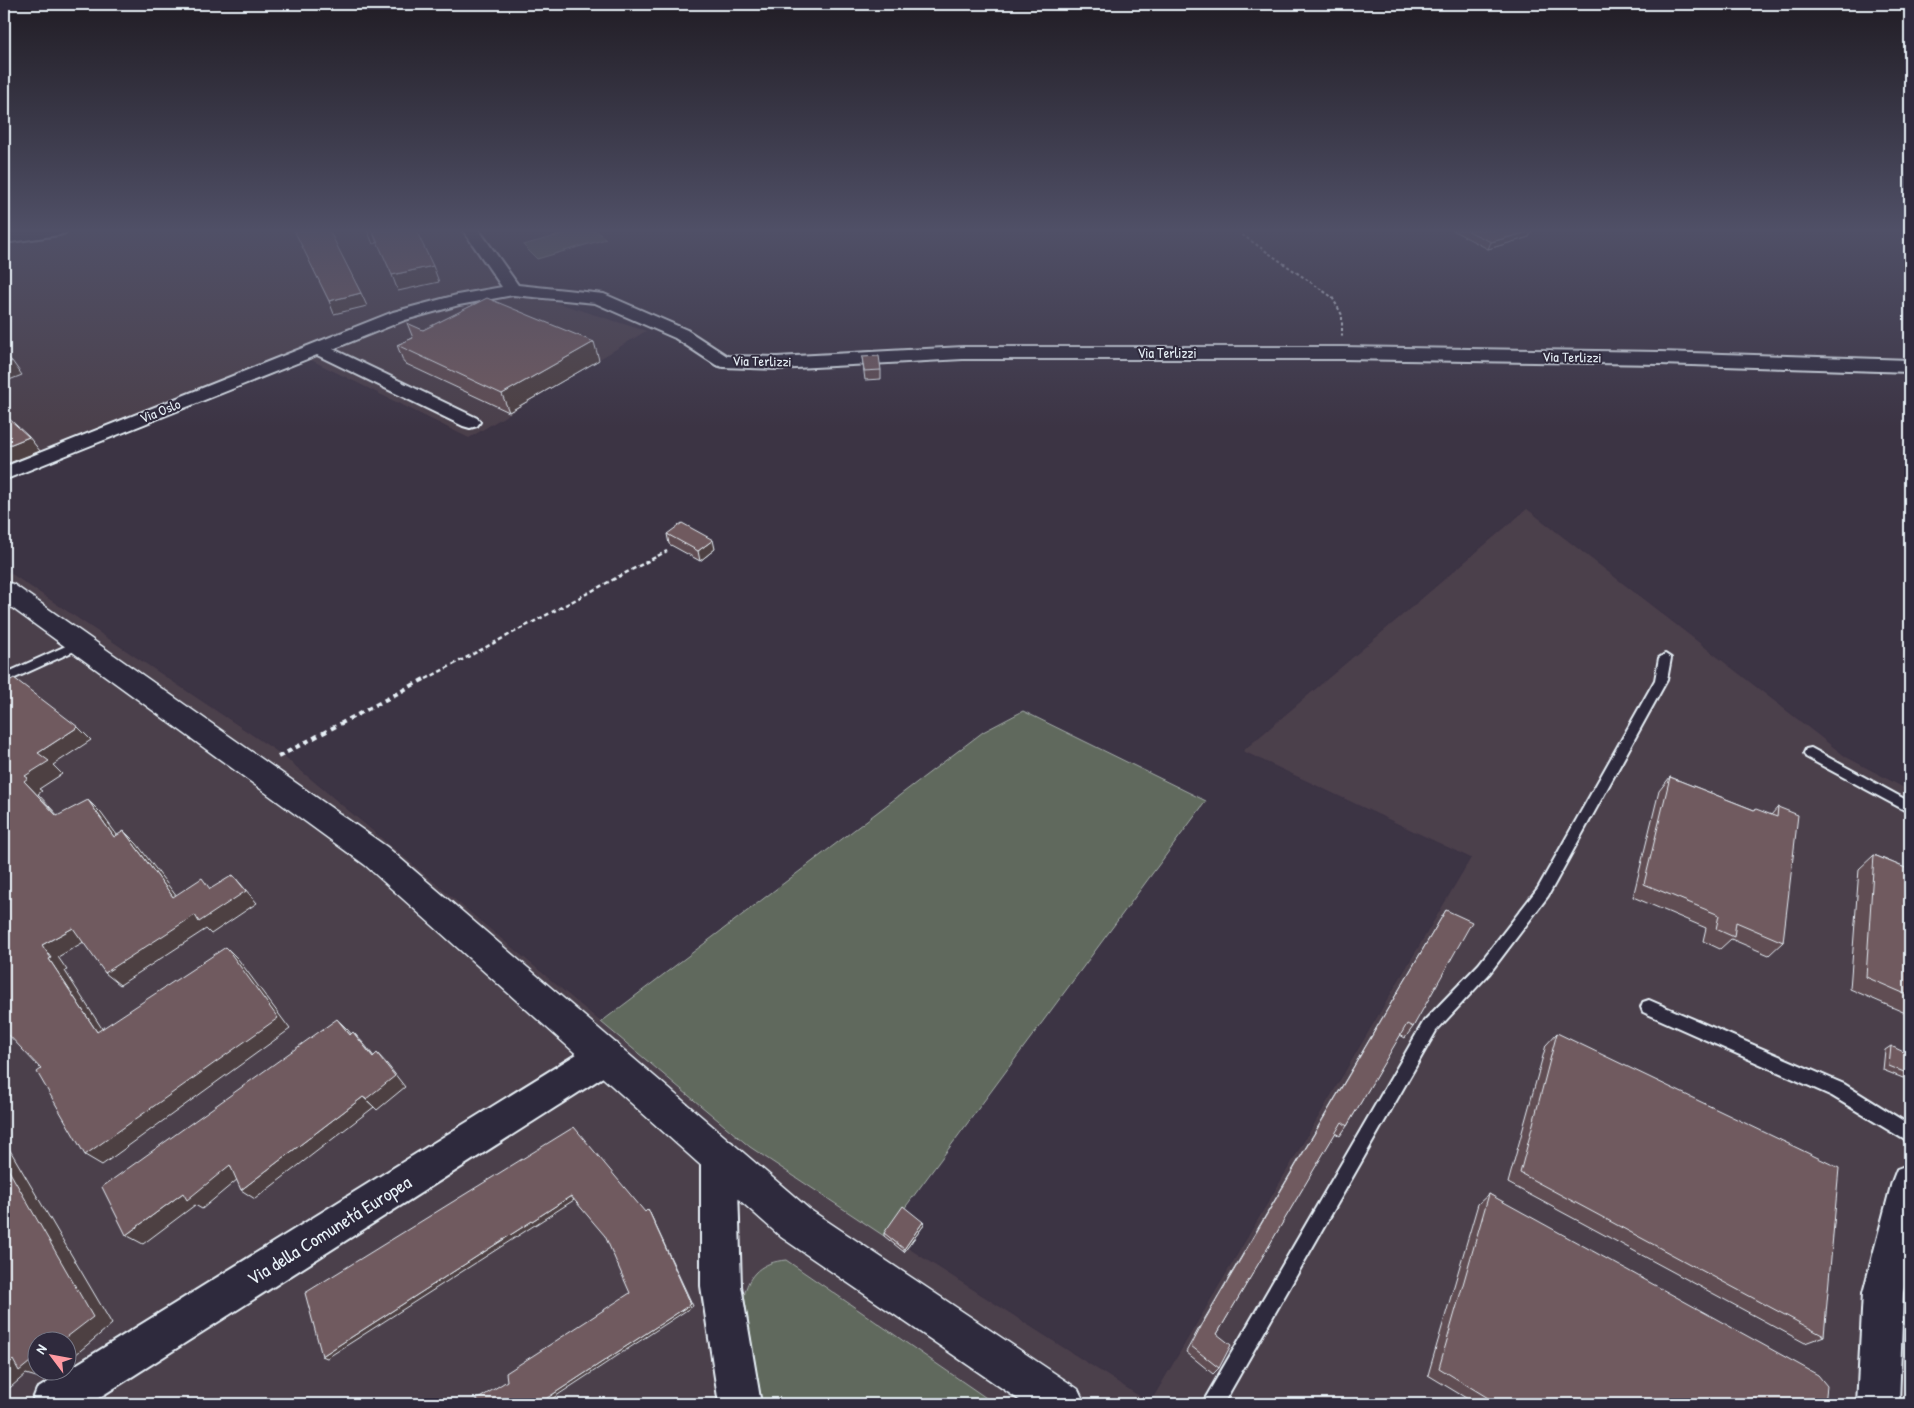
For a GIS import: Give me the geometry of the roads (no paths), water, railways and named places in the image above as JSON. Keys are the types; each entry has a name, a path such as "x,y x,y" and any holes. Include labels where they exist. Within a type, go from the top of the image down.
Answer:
{"street":[{"name":"Via Terlizzi","path":"317,348 400,316 458,300 482,296"},
{"name":"Via Terlizzi","path":"574,296 598,298 681,334 723,361 777,363 963,352 1342,353 1660,358 1910,366"},
{"path":"317,348 470,422"},
{"name":"Via Oslo","path":"4,474 317,348"},
{"path":"4,590 376,856 795,1223 1063,1404"},
{"name":"Via della Comunetá Europea","path":"52,1404 605,1056"},
{"path":"719,1156 721,1286 740,1404"},
{"path":"1878,1404 1883,1293 1910,1182"}],"lane":[{"path":"4,679 79,644"},
{"path":"1212,1404 1430,1026 1484,968 1543,892 1661,680 1665,658"},
{"path":"1811,753 1910,808"},
{"path":"1649,1007 1838,1090 1910,1135"}]}
